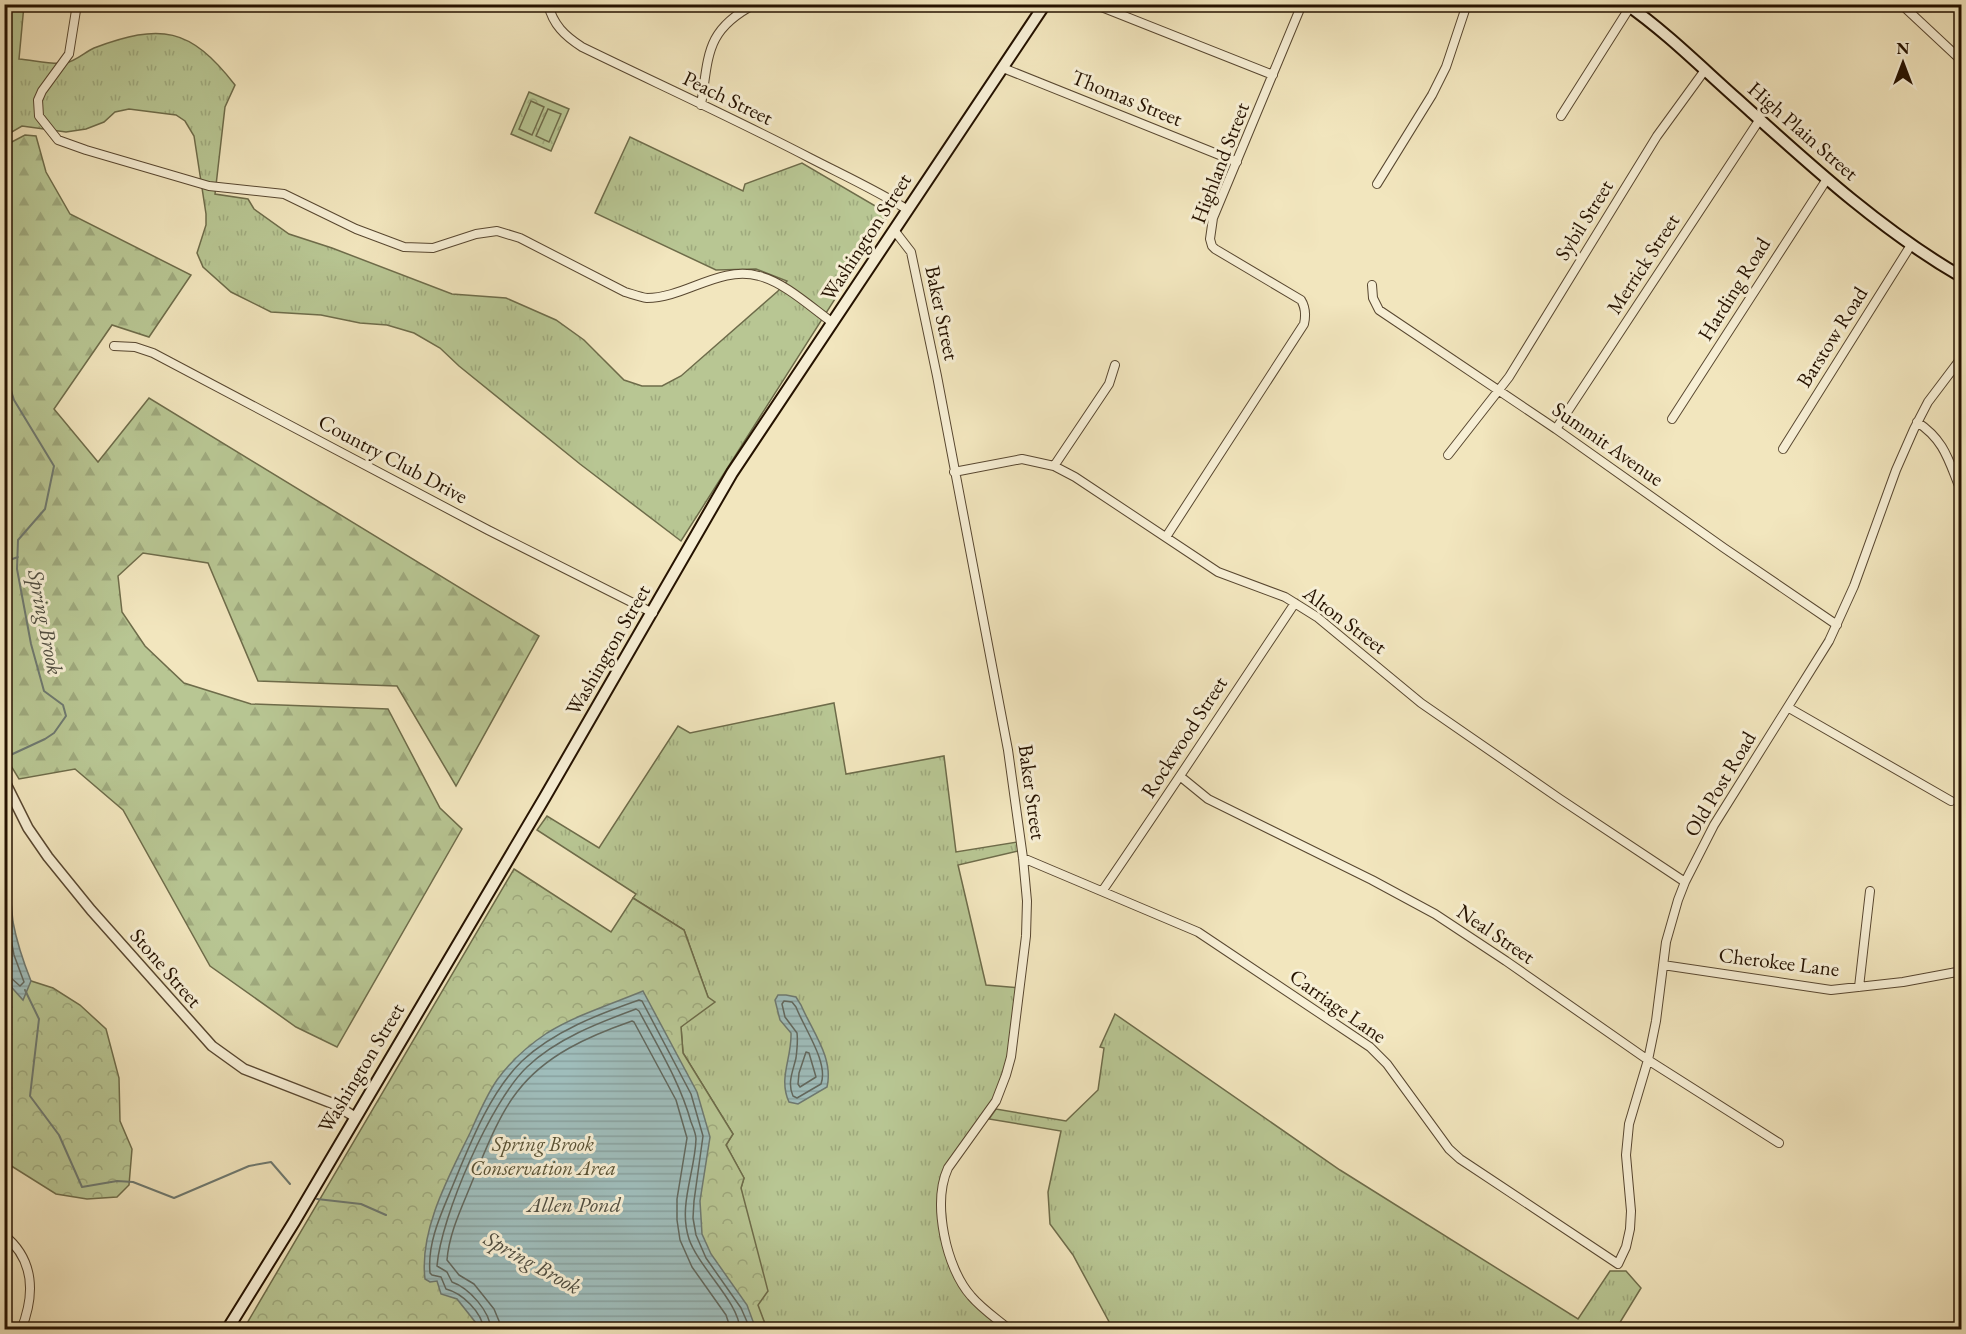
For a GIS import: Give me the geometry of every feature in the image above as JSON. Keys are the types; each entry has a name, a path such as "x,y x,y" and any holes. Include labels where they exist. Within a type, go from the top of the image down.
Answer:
{"main road":[{"name":"Washington Street","path":"227,1329 294,1222 653,613 732,473 1045,4"},
{"name":"High Plain Street","path":"1628,6 1705,70 1827,179 1911,245 1962,277"}],"street":[{"path":"77,4 69,54 38,100 39,116 58,140 209,186 284,194 356,229 404,247 433,248 476,234 497,231 520,238 636,296 647,298 665,295 731,275 758,275 780,284 833,323"},
{"name":"Peach Street","path":"548,4 556,24 569,39 878,191 908,210"},
{"path":"702,105 714,41 731,18 755,4"},
{"path":"1094,4 1273,75"},
{"name":"Highland Street","path":"1166,537 1304,324 1306,317 1301,300 1212,246 1210,239 1212,223 1302,4"},
{"path":"1377,184 1432,95 1446,67 1467,4"},
{"path":"1901,4 1962,61"},
{"path":"1561,116 1628,6"},
{"name":"Thomas Street","path":"1003,68 1237,162"},
{"name":"Sybil Street","path":"1448,454 1509,377 1652,146 1705,70"},
{"name":"Merrick Street","path":"1556,429 1760,119"},
{"name":"Harding Road","path":"1672,419 1827,179"},
{"name":"Baker Street","path":"894,230 911,252 937,376 1008,750 1023,858 1027,901 1026,936 1008,1066 996,1101 948,1168 943,1179 941,1201 948,1252 956,1274 969,1295 1010,1329"},
{"name":"Barstow Road","path":"1783,449 1911,245"},
{"name":"Summit Avenue","path":"1372,285 1373,298 1379,310 1556,429 1837,625"},
{"name":"Country Club Drive","path":"114,346 135,347 153,353 488,530 653,613"},
{"name":"Old Post Road","path":"1618,1264 1626,1247 1630,1220 1627,1138 1656,1021 1671,920 1685,882 1724,808 1789,708 1837,625 1854,586 1896,470 1917,422 1928,402 1962,357"},
{"path":"1054,466 1109,384 1115,365"},
{"path":"1917,422 1934,435 1942,446 1962,493"},
{"name":"Alton Street","path":"954,472 1022,459 1054,466 1075,477 1218,572 1295,603 1317,617 1421,703 1685,882"},
{"name":"Rockwood Street","path":"1103,890 1295,603"},
{"path":"1789,708 1951,801"},
{"name":"Neal Street","path":"1180,777 1208,799 1372,880 1435,914 1648,1060 1779,1143"},
{"name":"Stone Street","path":"4,780 28,828 48,857 98,918 212,1046 244,1070 334,1104 355,1117"},
{"name":"Carriage Lane","path":"1023,858 1198,932 1370,1047 1387,1064 1449,1149 1460,1159 1618,1264"},
{"path":"1859,987 1870,891"},
{"name":"Cherokee Lane","path":"1663,965 1831,990 1962,971"},
{"path":"4,1235 18,1248 30,1277 27,1315 21,1329"}],"green space":[{"path":"5,5 24,5 19,59 65,63 94,48 117,40 156,33 173,35 188,41 203,51 235,85 225,107 215,194 248,199 254,209 289,234 452,294 506,298 556,320 584,340 624,380 642,386 662,386 681,376 787,281 756,269 716,270 595,213 630,137 743,191 745,184 802,163 889,214 681,541 580,464 440,348 414,333 387,325 360,323 321,315 271,312 231,292 203,267 197,253 206,225 206,214 194,136 185,121 176,115 129,109 115,112 104,122 86,129 66,132 22,126 5,136"},
{"path":"529,92 569,109 551,151 511,134"},
{"path":"531,101 544,107 532,135 519,129"},
{"path":"548,109 561,114 549,142 536,136"},
{"path":"25,135 36,136 46,172 70,214 191,275 149,337 112,325 54,409 98,462 149,398 539,636 456,786 397,686 258,681 208,563 143,553 118,576 122,612 145,646 184,683 251,704 388,709 440,808 462,829 337,1047 296,1027 210,966 123,810 75,769 19,779 5,756 4,687 7,677 4,675 4,146"},
{"path":"834,703 846,774 944,756 956,852 1017,842 1018,851 958,865 986,985 1020,988 1011,1057 1001,1088 943,1179 948,1252 962,1285 1010,1329 767,1329 757,1305 741,1188 744,1178 726,1145 733,1134 683,1053 681,1027 708,997 684,930 633,898 636,894 537,830 547,816 599,848 678,726 690,733"},
{"name":"Spring Brook Conservation Area","path":"514,869 611,932 633,898 684,930 708,997 715,1002 681,1027 683,1053 733,1134 726,1145 744,1178 741,1188 768,1291 758,1305 767,1329 243,1330"},
{"path":"4,955 22,978 53,988 80,1005 106,1029 119,1078 120,1121 132,1149 129,1185 117,1197 87,1199 56,1194 5,1162"},
{"path":"1115,1014 1340,1170 1578,1319 1610,1271 1626,1271 1641,1288 1616,1329 1113,1329 1073,1255 1050,1224 1048,1192 1061,1131 989,1119 996,1109 1066,1121 1098,1090 1104,1048 1100,1047"}],"water":[{"path":"5,880 10,896 16,937 31,981 23,1000 5,980"},
{"name":"Allen Pond","path":"643,991 697,1092 710,1137 700,1201 702,1234 711,1254 747,1305 754,1324 753,1329 479,1329 457,1299 441,1294 437,1281 430,1282 425,1279 424,1260 437,1204 482,1106 502,1073 540,1038 594,1010"},
{"path":"778,995 796,997 825,1055 827,1087 798,1104 789,1102 786,1093 785,1076 791,1033 780,1020 775,1000"}],"waterway":[{"name":"Spring Brook","path":"4,369 14,400 54,466 45,509 18,540 17,569 31,644 44,691 63,705 66,716 54,733 4,758"},
{"name":"Spring Brook","path":"4,562 18,557"},
{"name":"Spring Brook","path":"25,990 39,1019 30,1096 59,1135 82,1187 117,1181 133,1182 174,1198 249,1166 271,1162 290,1184"},
{"name":"Spring Brook","path":"317,1199 361,1204 386,1215"}]}
